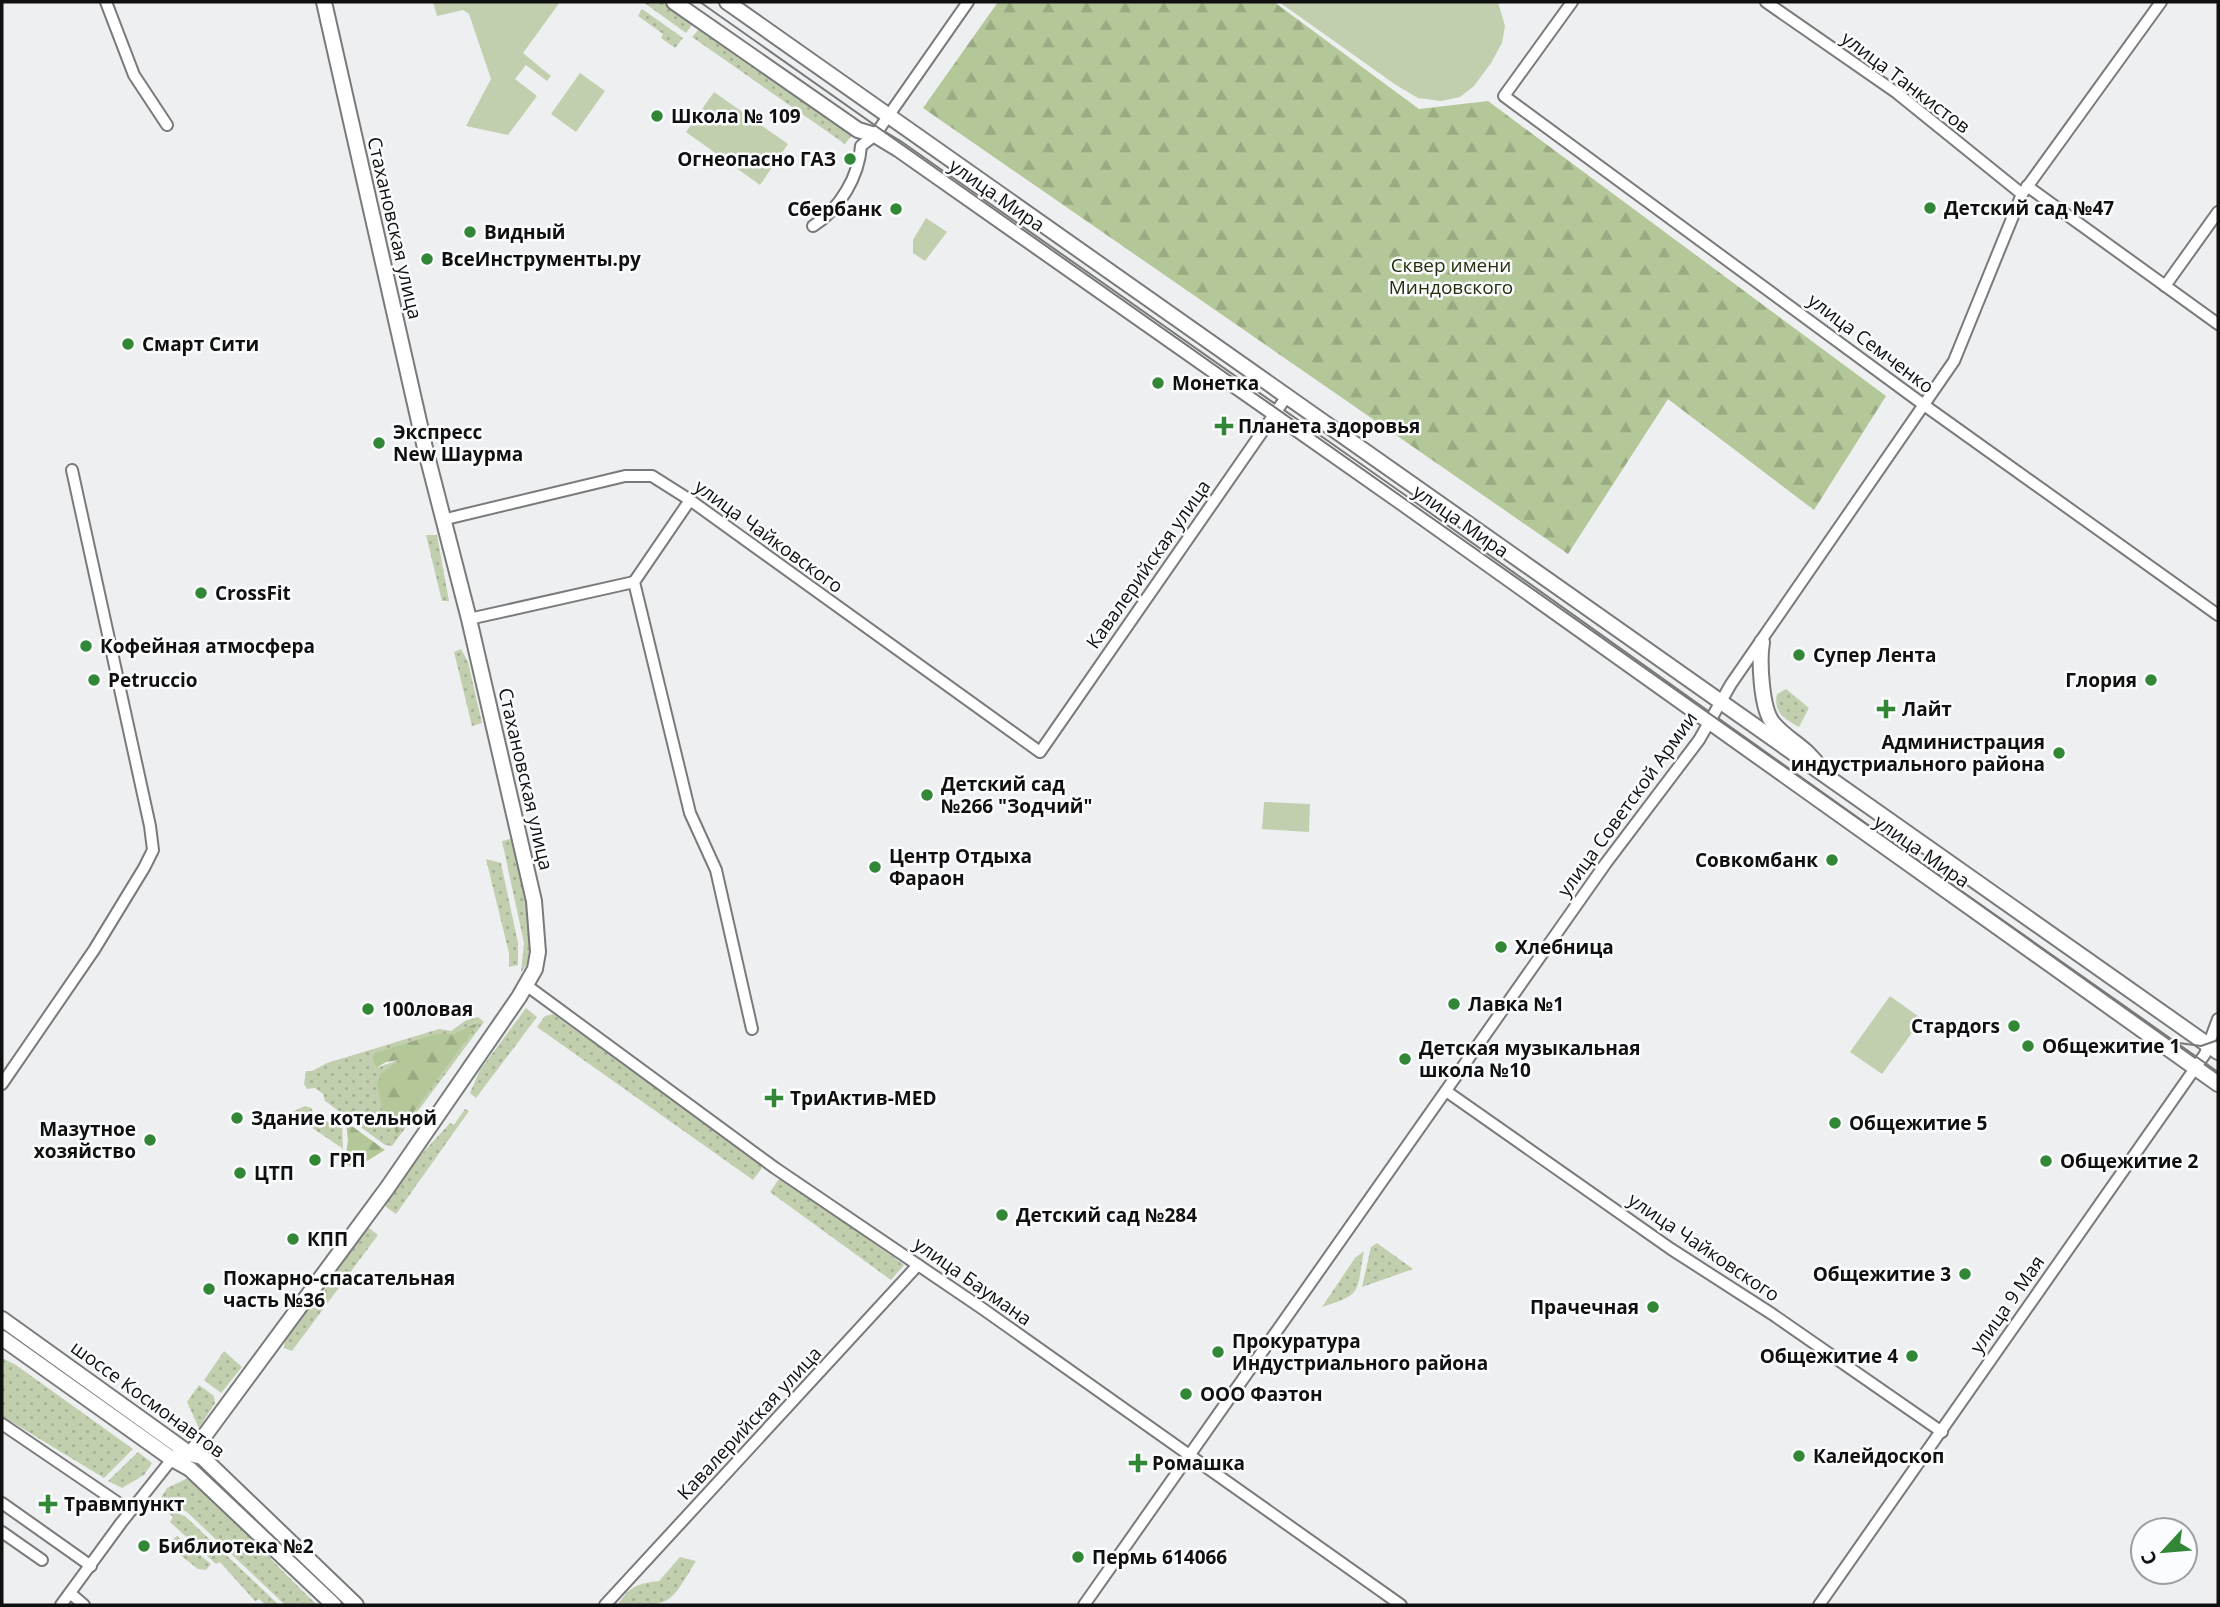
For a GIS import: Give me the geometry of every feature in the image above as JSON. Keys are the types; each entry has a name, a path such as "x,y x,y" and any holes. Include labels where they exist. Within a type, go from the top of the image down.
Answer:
{"main road":[{"name":"Стахановская улица","path":"190,1454 388,1187 526,985 535,969 538,952 534,901 469,619 442,520 324,2"},
{"name":"улица Мира","path":"674,2 858,131 875,135 1274,414 2218,1084"},
{"name":"улица Мира","path":"727,2 2213,1048"},
{"path":"1762,642 1760,657 1766,710 1772,723 1810,752 1826,776"},
{"name":"шоссе Космонавтов","path":"2,1319 190,1454 202,1457 356,1605"},
{"name":"шоссе Космонавтов","path":"2,1338 172,1460 190,1469 334,1605"},
{"path":"172,1460 190,1454"}],"street":[{"path":"106,2 134,75 167,125"},
{"path":"813,226 829,213 856,176 861,146 875,135 968,2"},
{"name":"улица Семченко","path":"1572,2 1504,96 1924,405 2218,615"},
{"name":"улица Танкистов","path":"1766,2 1897,93 2025,190 2218,324"},
{"name":"улица Советской Армии","path":"1084,1605 1606,863 1699,740 1720,701 1954,361 2025,190 2161,2"},
{"path":"2165,286 2218,212"},
{"name":"Кавалерийская улица","path":"1040,752 1286,396"},
{"path":"2,1084 94,950 153,850 72,470"},
{"name":"улица Чайковского","path":"442,520 632,474 652,476 690,500 1040,752"},
{"path":"469,619 634,582 690,500"},
{"path":"634,582 690,813 716,870 752,1029"},
{"name":"улица Баумана","path":"526,985 753,1152 1401,1605"},
{"name":"улица 9 Мая","path":"1819,1605 1942,1432 2035,1294 2195,1068 2213,1048 2218,1019"},
{"name":"улица Чайковского","path":"1446,1091 1671,1249 1942,1432"},
{"name":"Кавалерийская улица","path":"605,1605 918,1265"},
{"path":"2,1424 130,1511"},
{"path":"61,1605 130,1511 172,1460"},
{"path":"2,1503 90,1566"},
{"path":"2,1532 42,1560"},
{"path":"70,1593 84,1605"}],"green space":[{"path":"433,2 560,2 523,53 551,76 547,81 526,65 515,79 537,96 508,135 466,126 491,79 469,14 463,10 437,16"},
{"path":"643,2 663,2 692,25 686,33"},
{"name":"Сквер имени Миндовского","path":"998,2 1274,2 1419,109 1488,101 1886,396 1814,510 1668,399 1568,554 923,108"},
{"path":"1279,2 1498,2 1505,26 1502,43 1474,86 1460,97 1441,101 1418,98 1396,85"},
{"path":"642,9 683,38 675,48 661,38 663,34 638,16"},
{"path":"700,28 852,135 845,144 692,37"},
{"path":"580,73 605,91 576,132 551,114"},
{"path":"714,92 788,144 760,185 686,132"},
{"path":"926,218 947,232 925,261 913,253 913,240"},
{"path":"426,535 437,535 449,601 442,601"},
{"path":"461,649 468,662 482,723 472,726 454,652"},
{"path":"1786,689 1809,708 1799,727 1785,718 1777,706 1777,694"},
{"path":"1264,802 1310,804 1309,832 1262,829"},
{"path":"514,838 532,927 532,945 521,972 524,943 502,841"},
{"path":"486,859 501,863 518,943 518,965 509,967 509,953"},
{"path":"1890,996 1922,1019 1882,1074 1850,1052"},
{"path":"526,1008 537,1017 476,1098 470,1093 480,1070"},
{"path":"553,1014 760,1162 762,1168 753,1180 537,1027 545,1016"},
{"path":"478,1017 484,1022 392,1146 385,1145 325,1101 323,1094 315,1088 307,1089 304,1084 306,1071 439,1029 451,1031 465,1021","holes":["479,1021 393,1122 390,1114 383,1114 378,1079 401,1059 376,1068 372,1059 453,1034"]},
{"path":"480,1021 396,1136 393,1117 383,1114 377,1083 381,1074 399,1060 386,1062 376,1068 372,1059 375,1053 436,1034 453,1034"},
{"path":"305,1106 311,1108 317,1119 333,1123 332,1113 342,1120 343,1152 342,1148 290,1113"},
{"path":"465,1109 469,1111 396,1214 386,1207 386,1203 418,1158 450,1123 454,1125"},
{"path":"346,1122 385,1150 357,1167 344,1164 348,1141"},
{"path":"778,1180 785,1180 904,1265 891,1280 770,1192"},
{"path":"369,1228 378,1235 292,1351 284,1348 286,1336 365,1229"},
{"path":"1377,1243 1413,1269 1362,1287 1371,1247"},
{"path":"1364,1251 1356,1290 1345,1299 1322,1307 1355,1258"},
{"path":"224,1351 242,1367 221,1393 204,1380"},
{"path":"2,1358 16,1365 133,1449 104,1478 2,1416"},
{"path":"199,1385 214,1396 215,1403 199,1428 187,1402"},
{"path":"138,1452 152,1463 144,1475 122,1488 108,1481"},
{"path":"188,1478 317,1605 285,1605 187,1512 161,1498 167,1488"},
{"path":"158,1503 186,1517 279,1605 266,1605 259,1599 255,1601 220,1562 216,1564 170,1522 173,1517"},
{"path":"177,1536 211,1564 206,1570 198,1569 161,1540 172,1540"},
{"path":"680,1557 696,1561 680,1587 667,1600 649,1605 618,1605 635,1587 659,1581"}],"tram line":[{"path":"700,2 2218,1072"},
{"path":"2179,1043 2201,1046 2218,1040"}],"place":[{"name":"Школа № 109","path":"657,116"},
{"name":"Огнеопасно ГАЗ","path":"850,159"},
{"name":"Детский сад №47","path":"1930,208"},
{"name":"Сбербанк","path":"896,209"},
{"name":"Видный","path":"470,232"},
{"name":"ВсеИнструменты.ру","path":"427,259"},
{"name":"Смарт Сити","path":"128,344"},
{"name":"Монетка","path":"1158,383"},
{"name":"Планета здоровья","path":"1224,426"},
{"name":"Экспресс New Шаурма","path":"379,443"},
{"name":"CrossFit","path":"201,593"},
{"name":"Кофейная атмосфера","path":"86,646"},
{"name":"Супер Лента","path":"1799,655"},
{"name":"Petruccio","path":"94,680"},
{"name":"Глория","path":"2151,680"},
{"name":"Лайт","path":"1886,709"},
{"name":"Администрация индустриального района","path":"2059,753"},
{"name":"Детский сад №266 \"Зодчий\"","path":"927,795"},
{"name":"Совкомбанк","path":"1832,860"},
{"name":"Центр Отдыха Фараон","path":"875,867"},
{"name":"Хлебница","path":"1501,947"},
{"name":"Лавка №1","path":"1454,1004"},
{"name":"100ловая","path":"368,1009"},
{"name":"Стардогs","path":"2014,1026"},
{"name":"Общежитие 1","path":"2028,1046"},
{"name":"Детская музыкальная школа №10","path":"1405,1059"},
{"name":"ТриАктив-MED","path":"774,1098"},
{"name":"Здание котельной","path":"237,1118"},
{"name":"Общежитие 5","path":"1835,1123"},
{"name":"Мазутное хозяйство","path":"150,1140"},
{"name":"ГРП","path":"315,1160"},
{"name":"Общежитие 2","path":"2046,1161"},
{"name":"ЦТП","path":"240,1173"},
{"name":"Детский сад №284","path":"1002,1215"},
{"name":"КПП","path":"293,1239"},
{"name":"Общежитие 3","path":"1965,1274"},
{"name":"Пожарно-спасательная часть №36","path":"209,1289"},
{"name":"Прачечная","path":"1653,1307"},
{"name":"Прокуратура Индустриального района","path":"1218,1352"},
{"name":"Общежитие 4","path":"1912,1356"},
{"name":"ООО Фаэтон","path":"1186,1394"},
{"name":"Калейдоскоп","path":"1799,1456"},
{"name":"Ромашка","path":"1138,1463"},
{"name":"Травмпункт","path":"48,1504"},
{"name":"Библиотека №2","path":"144,1546"},
{"name":"Пермь 614066","path":"1078,1557"}]}
